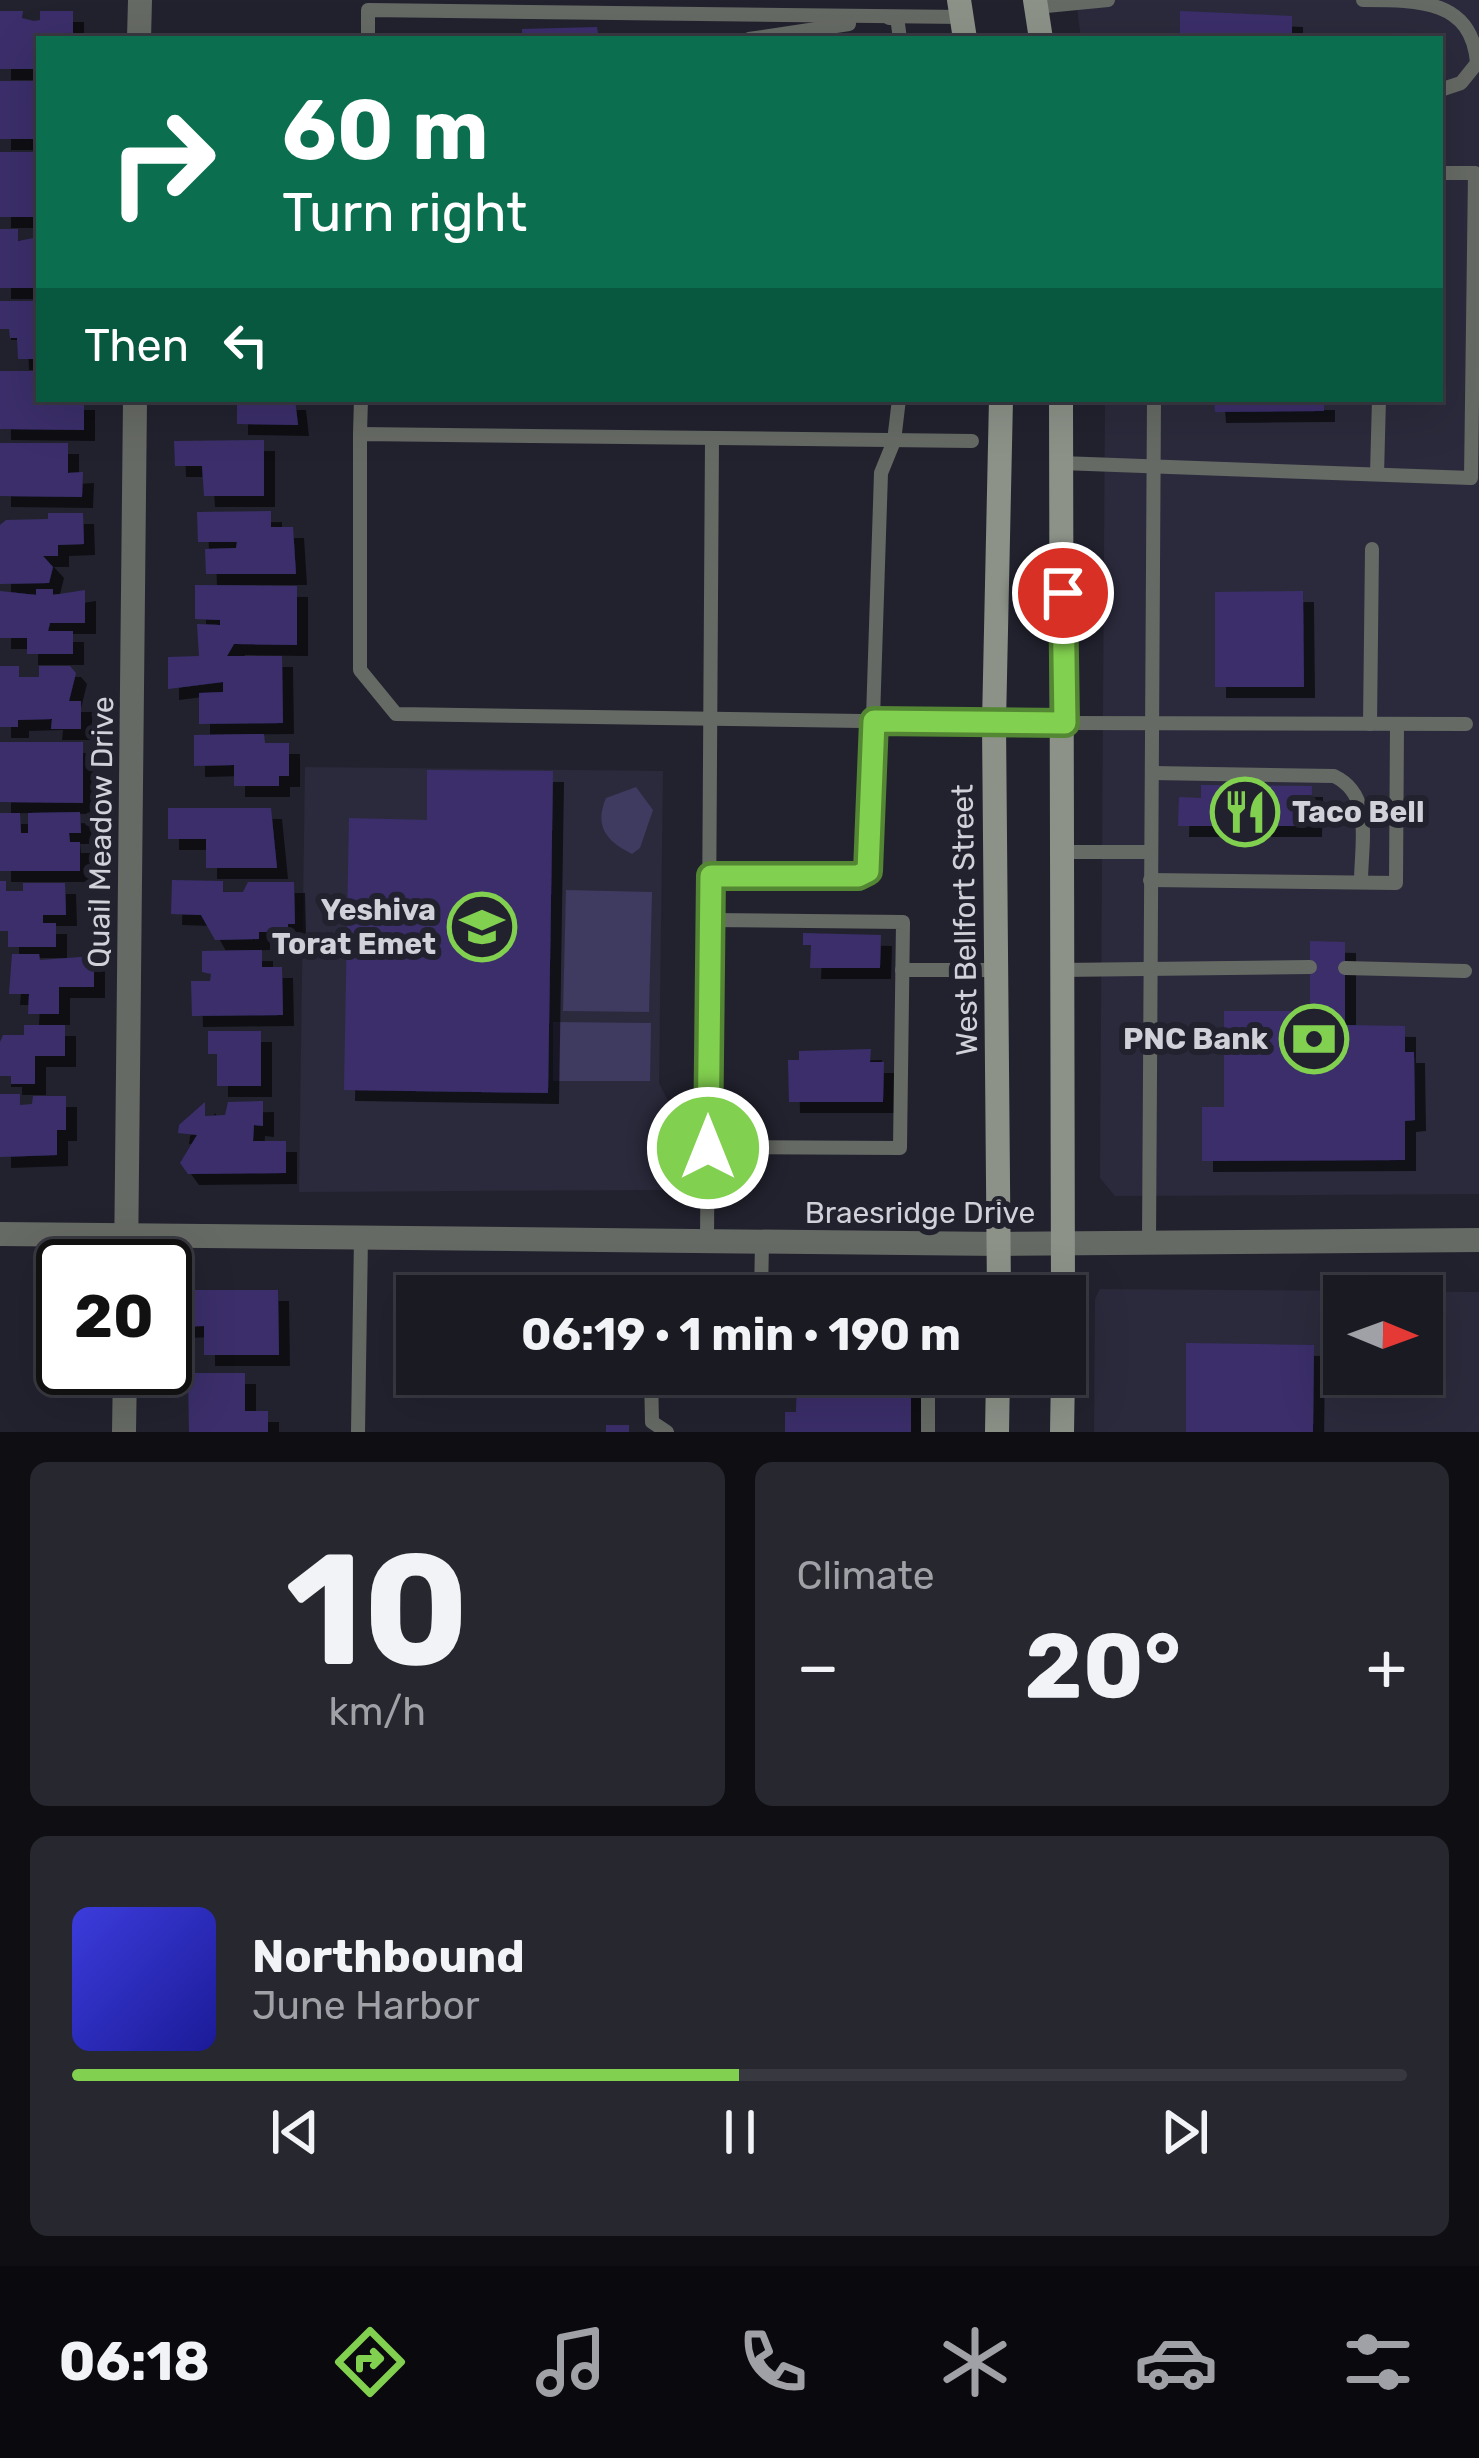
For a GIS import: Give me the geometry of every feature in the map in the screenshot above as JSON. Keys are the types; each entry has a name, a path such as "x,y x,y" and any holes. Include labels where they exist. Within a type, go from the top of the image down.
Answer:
{"main road":[{"path":"1036,3 1041,36"},
{"name":"West Bellfort Street","path":"999,1275 994,723 1001,402"},
{"path":"1061,402 1063,1275"},
{"path":"994,723 1065,723"},
{"path":"997,1432 998,1395"},
{"path":"1062,1432 1063,1395"}],"street":[{"path":"139,36 140,0"},
{"name":"Quail Meadow Drive","path":"126,1239 135,402"},
{"name":"Braesridge Drive","path":"0,1234 1000,1244 1479,1240"},
{"path":"124,1432 125,1395"}],"lane":[{"path":"1036,3 1108,0"},
{"path":"1363,0 1432,0 1460,15 1475,35 1477,63 1461,83 1443,89"},
{"path":"368,36 368,10 962,19"},
{"path":"768,36 897,17"},
{"path":"897,17 899,36"},
{"path":"1061,463 1471,478 1475,173 1443,173"},
{"path":"361,402 360,670 396,713 994,723"},
{"path":"711,876 858,876 868,871 881,473 894,441 899,402"},
{"path":"1149,1244 1154,402"},
{"path":"1377,474 1379,402"},
{"path":"360,434 972,441"},
{"path":"707,1242 712,439"},
{"path":"1370,724 1372,549"},
{"path":"1065,723 1466,724"},
{"path":"1150,880 1396,883 1397,725"},
{"path":"1152,773 1334,776 1354,785 1361,798 1361,882"},
{"path":"1062,852 1150,852"},
{"path":"708,1148 900,1148 903,922 711,920"},
{"path":"1060,970 1310,968"},
{"path":"1345,968 1465,970"},
{"path":"902,970 995,970"},
{"path":"358,1432 362,1237"},
{"path":"761,1275 762,1242"},
{"path":"651,1395 652,1422 667,1432"},
{"path":"928,1395 928,1432"}],"shaded area":[{"path":"1076,0 1479,0 1479,1194 1115,1196 1100,1178 1105,402 1443,402 1443,36 1081,36"},
{"name":"Yeshiva Torat Emet","path":"305,767 663,771 659,1083 668,1101 665,1190 299,1192"},
{"path":"636,787 653,810 640,848 632,854 609,838 601,817 606,798"},
{"path":"566,890 652,892 649,1012 563,1011"},
{"path":"553,1022 651,1023 650,1081 553,1081"},
{"path":"1100,1289 1323,1291 1323,1395 1443,1395 1443,1292 1479,1292 1479,1432 1094,1432 1095,1299"}],"building":[{"path":"0,11 23,11 22,18 34,21 40,20 40,11 73,11 73,36 36,36 36,69 0,69"},
{"path":"1180,11 1292,16 1292,36 1180,36"},
{"path":"597,27 598,36 522,36 522,29"},
{"path":"0,81 36,81 36,139 0,139"},
{"path":"0,152 36,152 36,217 0,217"},
{"path":"0,229 18,229 18,241 36,238 36,288 0,288"},
{"path":"0,301 36,301 36,359 18,359 17,338 10,338 9,329 0,329"},
{"path":"0,371 36,371 36,402 84,402 84,430 0,429"},
{"path":"237,402 295,402 298,425 237,424"},
{"path":"1214,402 1324,402 1324,411 1215,412"},
{"path":"264,440 264,496 204,496 202,466 175,466 174,441"},
{"path":"0,443 68,443 68,473 83,472 82,497 0,496"},
{"path":"271,511 271,527 293,527 296,574 206,574 205,549 236,548 237,542 198,542 197,512"},
{"path":"48,513 83,513 84,544 58,545 58,556 43,556 53,567 49,583 0,584 0,525 6,520 48,519"},
{"path":"195,585 297,586 297,645 234,644 227,656 282,656 283,723 199,724 199,693 223,692 223,682 168,689 168,657 199,656 197,624 220,625 220,620 195,619"},
{"path":"36,589 53,589 53,595 85,590 85,623 50,623 48,631 73,631 73,654 27,654 27,638 0,638 0,591 36,595"},
{"path":"1303,591 1304,687 1215,687 1215,592"},
{"path":"0,666 19,666 19,677 39,677 39,666 70,666 76,673 69,701 81,701 81,729 51,729 52,719 18,720 18,727 0,727"},
{"path":"264,734 265,743 289,743 289,776 279,776 279,786 234,786 234,765 194,766 194,735"},
{"path":"0,742 83,742 83,803 0,802"},
{"path":"427,770 553,771 548,1093 344,1090 349,818 427,820"},
{"name":"Taco Bell","path":"1201,785 1312,786 1311,826 1178,826 1179,797 1201,798"},
{"path":"168,808 271,808 277,868 206,868 206,839 168,839"},
{"path":"80,812 81,833 69,833 70,842 80,842 80,871 0,871 0,813 20,813 21,833 28,833 28,813"},
{"path":"172,880 223,881 223,892 243,892 248,882 294,882 295,924 288,924 288,932 259,932 259,939 215,940 201,915 171,914"},
{"path":"0,881 6,881 6,891 23,891 23,883 65,883 66,915 43,915 43,923 56,923 56,947 8,947 8,931 0,931"},
{"path":"803,933 881,935 880,968 810,968 811,945 803,945"},
{"name":"PNC Bank","path":"1310,941 1345,942 1345,1025 1405,1026 1405,1052 1414,1052 1415,1120 1405,1121 1405,1160 1202,1161 1202,1107 1224,1107 1224,1011 1310,1011"},
{"path":"262,950 262,967 282,967 283,1015 192,1016 191,981 210,981 211,974 202,972 202,951"},
{"path":"12,954 39,954 40,960 94,956 94,987 59,987 59,1014 28,1014 29,994 9,994"},
{"path":"24,1025 65,1025 65,1056 35,1056 35,1084 11,1084 11,1076 0,1076 0,1042 3,1035 24,1035"},
{"path":"208,1031 261,1031 261,1086 217,1086 217,1054 208,1054"},
{"path":"871,1049 870,1062 884,1062 883,1102 789,1102 788,1060 799,1060 799,1051"},
{"path":"0,1094 20,1094 20,1105 32,1104 33,1096 66,1096 66,1130 57,1130 57,1155 0,1157"},
{"path":"263,1101 263,1126 254,1125 253,1141 286,1141 286,1173 188,1174 180,1163 197,1135 178,1133 179,1125 205,1102 205,1116 225,1115 228,1102"},
{"path":"192,1290 278,1290 279,1355 204,1355 204,1326 192,1326"},
{"path":"1186,1343 1314,1345 1313,1432 1186,1432"},
{"path":"192,1373 245,1373 245,1411 268,1411 268,1432 189,1432"},
{"path":"797,1395 911,1395 911,1432 785,1432 785,1412 796,1412"},
{"path":"606,1425 629,1425 629,1432 606,1432"}],"place":[{"name":"Taco Bell","path":"1245,812"},
{"name":"Yeshiva Torat Emet","path":"482,927"},
{"name":"PNC Bank","path":"1314,1039"}],"route":[{"path":"708,1148 711,876 858,876 868,871 874,721 1065,723 1063,593"}]}
